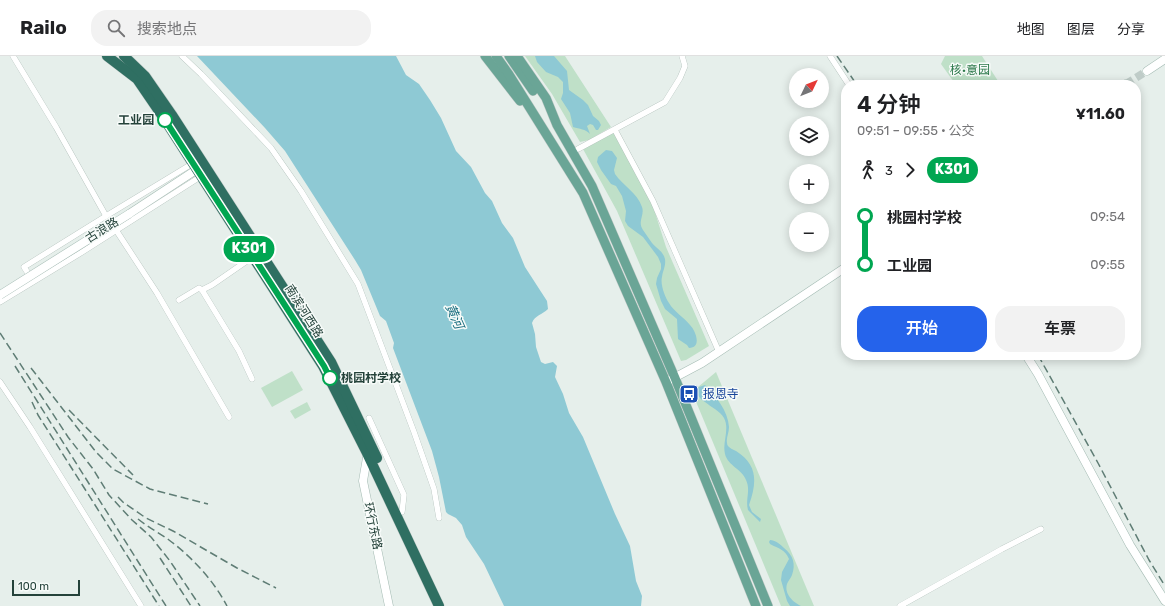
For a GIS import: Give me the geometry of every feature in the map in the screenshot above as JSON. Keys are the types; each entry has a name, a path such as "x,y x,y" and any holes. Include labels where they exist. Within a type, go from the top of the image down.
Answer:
{"highway":[{"name":"南滨河西路","path":"107,56 137,79 201,167 330,362 439,606"},
{"name":"南滨河西路","path":"124,56 145,76 254,256 324,366 402,512 447,606"}],"main road":[{"path":"485,56 525,108 546,142 562,159"},
{"path":"496,56 583,193 666,382 756,606"},
{"path":"509,56 557,125 592,186 675,378 768,606"},
{"path":"517,56 546,98 557,125"}],"street":[{"path":"13,56 56,127 106,216"},
{"path":"182,56 271,148 301,191 358,284 434,489 439,518"},
{"path":"578,149 666,102 685,66 682,56"},
{"path":"830,56 845,80"},
{"path":"1147,71 1165,59"},
{"path":"615,130 653,201 719,352"},
{"path":"34,282 24,267 106,216 201,167"},
{"path":"0,302 116,230 201,167"},
{"name":"古浪路","path":"0,295 201,167"},
{"path":"116,230 158,293 178,331 229,417"},
{"path":"179,300 199,288 202,290 212,285 254,256"},
{"path":"666,382 702,363 841,269"},
{"path":"202,290 239,351 252,379"},
{"path":"1029,360 1130,545 1165,601"},
{"path":"0,382 30,427 141,606"},
{"path":"369,418 404,495 402,512"},
{"name":"环行东路","path":"369,450 363,481 390,606"},
{"path":"900,606 1041,529"}],"green space":[{"path":"525,56 565,56 611,127 589,140 580,142 552,94"},
{"name":"核·意园","path":"945,56 982,56 997,80 952,80 941,64"},
{"path":"613,132 652,203 666,247 709,346 686,360 681,361 617,211 583,149"},
{"path":"292,371 303,390 272,407 261,388"},
{"path":"716,372 814,606 781,606 692,392"},
{"path":"307,402 311,410 295,419 290,411"}],"water":[{"name":"黄河","path":"197,56 396,56 406,75 419,84 441,118 456,151 471,167 485,193 492,201 502,223 513,238 525,267 547,301 548,309 533,320 532,323 536,347 541,362 545,364 553,362 557,366 555,377 563,394 569,413 583,437 630,546 636,581 642,596 641,606 504,606 484,564 466,537 462,525 456,518 446,512 432,451 393,348 394,343 386,321 380,316 361,270 285,151"},
{"path":"535,56 554,56 567,71 569,90 588,105 593,116 601,125 598,130 590,124 587,126 590,134 584,130 573,127 570,113 561,99 563,93 563,82 558,77 546,72 537,62"},
{"path":"606,150 612,151 617,158 614,170 615,174 640,202 643,210 641,227 652,243 664,256 665,264 662,280 663,290 671,306 688,322 694,331 697,342 693,347 689,348 678,339 677,319 665,309 661,301 656,284 661,269 661,264 658,257 643,237 628,226 625,221 626,211 622,196 616,186 611,184 597,162 598,157"},
{"path":"705,385 717,399 726,415 729,427 727,439 728,446 743,456 752,468 754,481 752,497 749,505 752,512 761,519 760,522 748,510 748,488 744,476 729,462 725,454 724,445 726,422 718,411 702,400 696,393 699,387"},
{"path":"770,540 779,544 792,557 794,567 792,576 786,588 792,600 801,606 790,606 787,601 781,580 782,572 789,559 784,551 770,544"}],"tunnel":[{"path":"1132,80 1147,71"}],"railway":[{"path":"837,56 854,80"},
{"path":"0,333 68,437 93,469 109,495 132,520 151,537 170,561 200,606"},
{"path":"1041,360 1098,463 1149,560 1165,586"},
{"path":"15,366 166,606"},
{"path":"31,368 96,452 113,469 150,489 208,504"},
{"path":"32,402 38,415 159,606"},
{"path":"69,410 133,475"},
{"path":"118,497 146,518 173,531 237,568 276,588"},
{"path":"138,519 169,540 186,554 209,579 227,606"},
{"path":"160,558 191,606"}],"bus line":[{"name":"K301","path":"165,120 324,366 330,378"}],"place":[{"name":"工业园","path":"165,120"},
{"name":"桃园村学校","path":"330,378"},
{"name":"报恩寺","path":"689,394"}]}
